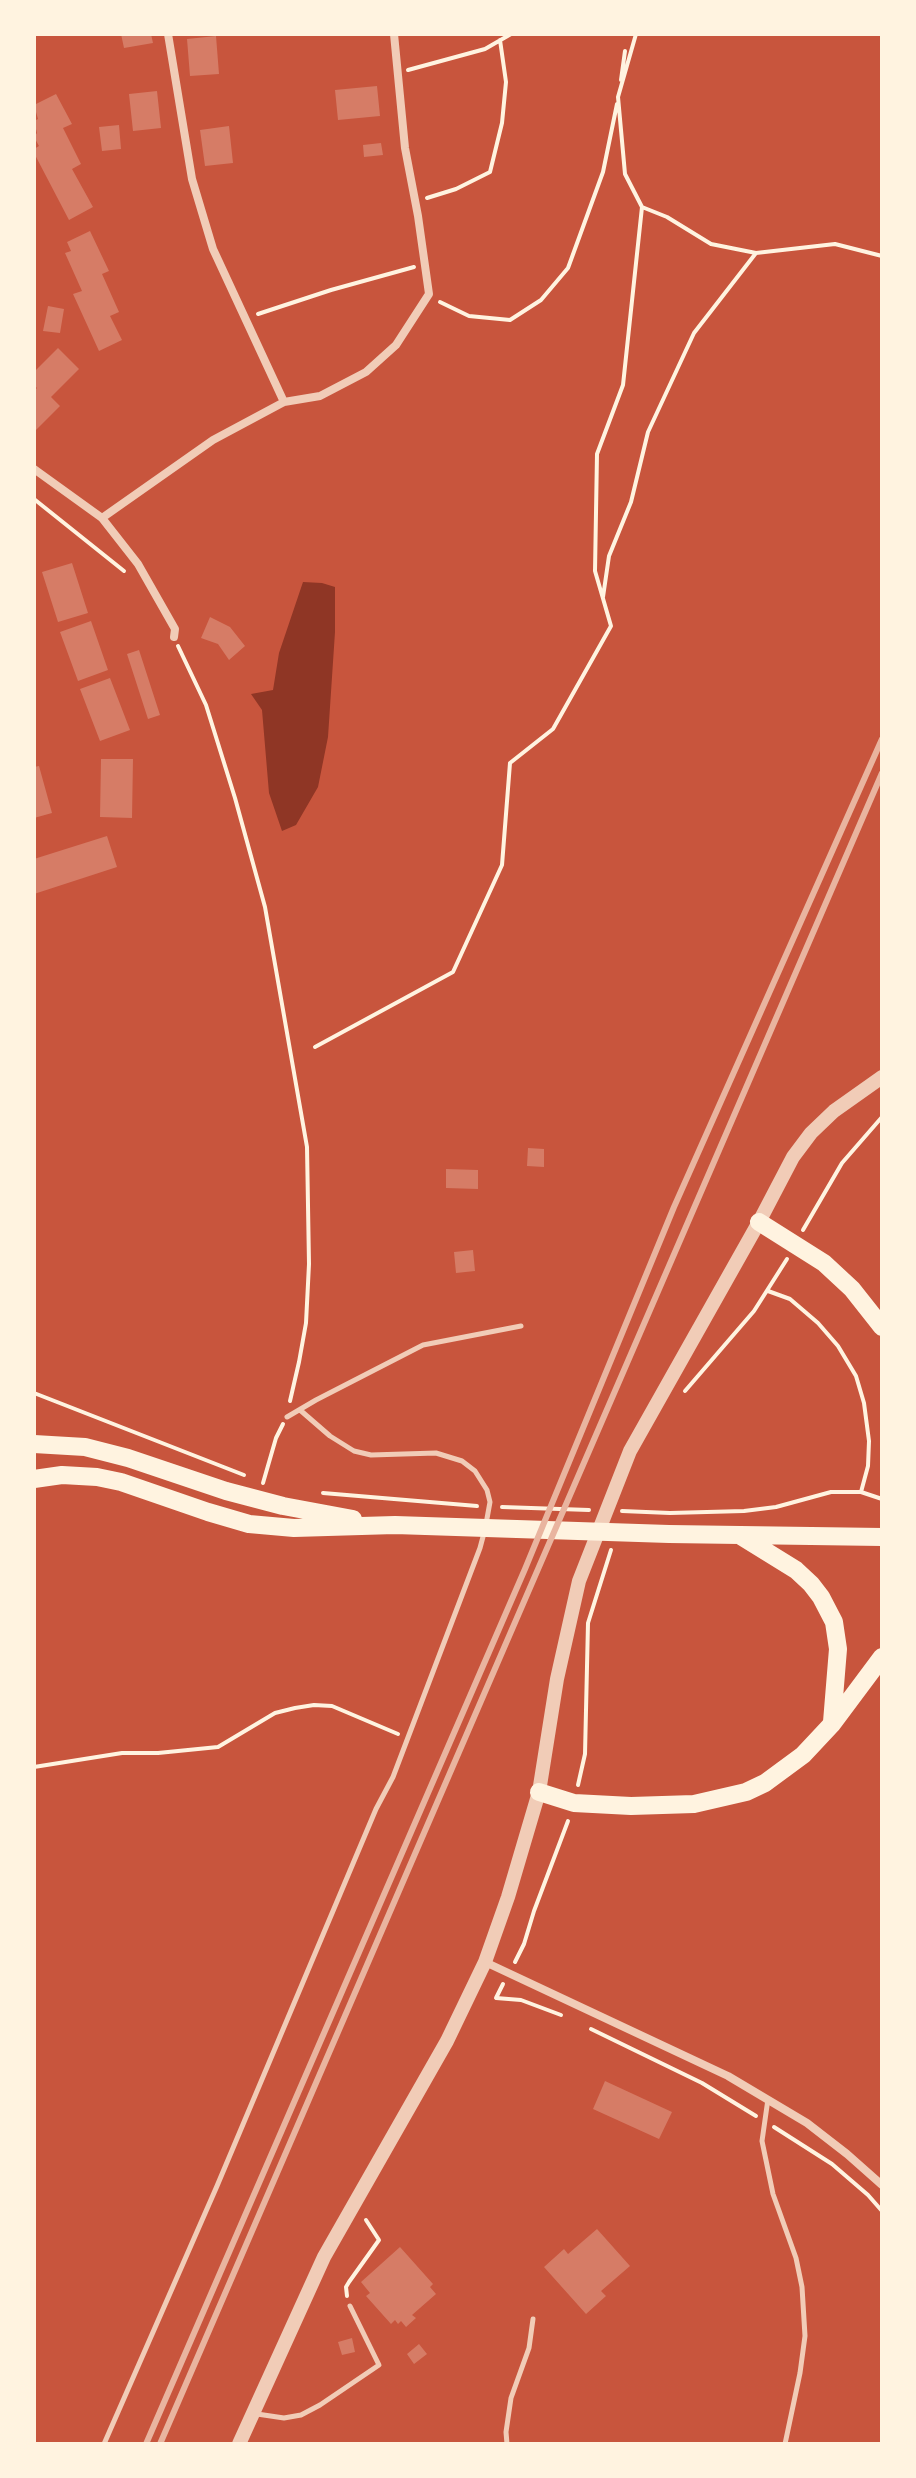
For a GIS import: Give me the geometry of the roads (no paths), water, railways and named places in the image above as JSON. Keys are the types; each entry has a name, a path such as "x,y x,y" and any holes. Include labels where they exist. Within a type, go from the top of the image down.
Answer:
{"highway":[{"path":"759,1222 824,1263 852,1289 882,1327"},
{"path":"34,1444 85,1447 283,1506 395,1525"},
{"path":"34,1479 62,1475 121,1482 249,1524 314,1528 395,1525 669,1534 879,1532"},
{"path":"739,1534 796,1570 821,1597 834,1622 838,1649 832,1724"},
{"path":"539,1792 574,1803 631,1806 694,1804 746,1792 785,1770 803,1755 832,1724 882,1657"}],"street":[{"path":"168,34 192,179 213,249 284,402"},
{"path":"102,518 213,440 284,402 320,396 366,372 396,345 429,294 405,148 394,34"},
{"path":"34,469 102,518 138,564 175,629 174,637"},
{"path":"239,2444 324,2257 447,2041 485,1962 539,1792 557,1679 579,1581 630,1451 793,1157 811,1133 834,1111 882,1077"},
{"path":"485,1962 700,2062 768,2099 807,2123 882,2185"}],"lane":[{"path":"287,1417 423,1345 521,1326"},
{"path":"104,2444 376,1809 393,1777 480,1548 490,1502 487,1490 475,1471 455,1458 430,1452 371,1455 354,1451 330,1436 300,1410"},
{"path":"768,2099 762,2141 773,2194 796,2258 802,2287 805,2336 785,2444"},
{"path":"252,2412 284,2418 301,2415 379,2365 350,2306"},
{"path":"507,2444 511,2398 529,2348 533,2319"}],"railway":[{"path":"146,2444 525,1569 674,1207 882,739"},
{"path":"160,2444 882,773"}]}
